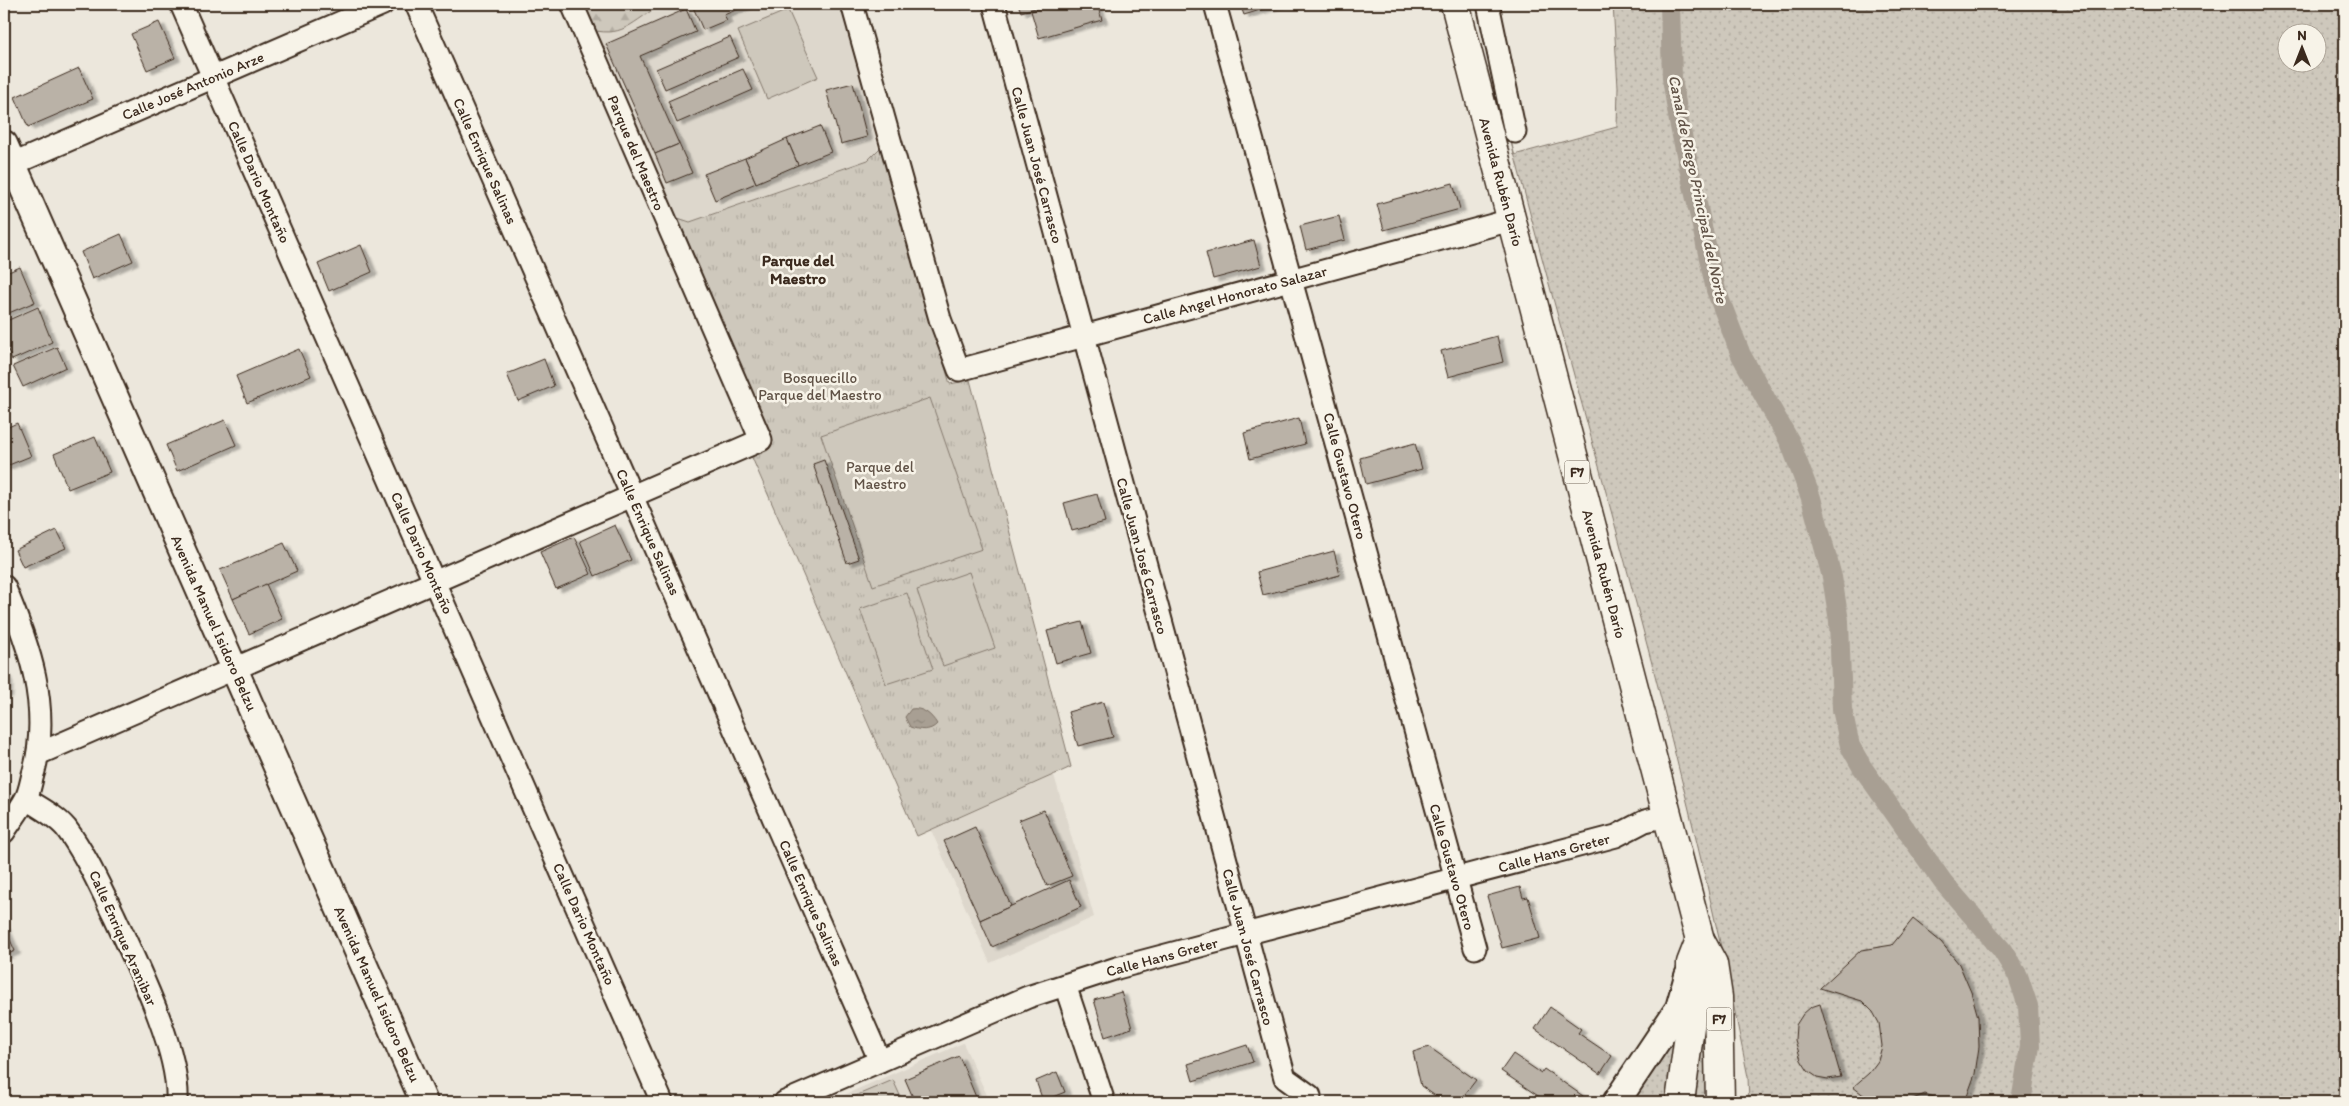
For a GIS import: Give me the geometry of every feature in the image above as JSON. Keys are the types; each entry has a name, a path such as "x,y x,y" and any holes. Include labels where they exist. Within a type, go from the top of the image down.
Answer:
{"highway":[{"name":"Avenida Rubén Darío","path":"1455,4 1667,816 1695,952 1691,1019 1680,1102"},
{"name":"Avenida Rubén Darío","path":"1695,952 1712,964 1718,997 1720,1102"}],"main road":[{"name":"Avenida Manuel Isidoro Belzu","path":"7,159 424,1102"},
{"name":"F7","path":"1616,1102 1679,1008 1695,952"}],"street":[{"name":"Calle Dario Montaño","path":"181,4 662,1102"},
{"name":"Calle José Antonio Arze","path":"7,159 213,77 383,4"},
{"name":"Calle Enrique Salinas","path":"416,4 880,1061"},
{"name":"Parque del Maestro","path":"572,4 761,440 632,495"},
{"name":"Calle Angel Honorato Salazar","path":"852,4 940,319 959,370 1082,335 1291,281 1511,220"},
{"name":"Calle Juan José Carrasco","path":"994,4 1244,935 1285,1078 1310,1096"},
{"name":"Calle Gustavo Otero","path":"1215,4 1475,948"},
{"path":"1488,4 1515,132"},
{"path":"38,754 632,495"},
{"path":"4,586 29,650 37,683 40,712 38,754 26,799 4,832"},
{"name":"Calle Enrique Aranibar","path":"26,799 64,826 84,854 140,971 166,1040 173,1067 178,1102"},
{"name":"Calle Hans Greter","path":"785,1102 1028,997 1117,968 1616,836 1645,821 1667,816"},
{"path":"1065,985 1104,1102"}],"shaded area":[{"path":"579,4 840,4 878,148 875,155 868,160 690,222 671,215"},
{"path":"1054,775 1094,917 990,963 931,830"},
{"path":"963,1043 990,1102 828,1102"}],"green space":[{"path":"567,4 662,4 622,29 613,32 603,32 575,26"},
{"path":"1476,4 1482,4 1512,144"},
{"path":"1613,4 2345,4 2345,1102 1749,1102 1748,1077 1720,942 1688,807 1619,539 1515,155 1617,127 1618,87"},
{"path":"788,10 818,77 767,99 738,31"},
{"name":"Parque del Maestro","path":"881,147 950,384 970,380 1071,767 917,836 750,453 773,442 678,218 690,222 868,160"},
{"path":"930,398 982,549 873,586 821,435"},
{"path":"969,572 995,648 943,666 917,590"},
{"path":"907,593 933,669 886,684 860,609"},
{"path":"1704,976 1711,1102 1691,1102"},
{"path":"1676,1028 1671,1102 1627,1102"},
{"path":"893,1080 903,1102 855,1102 853,1097"}],"water":[{"path":"911,709 919,709 926,712 937,724 928,729 910,727 905,717"}],"building":[{"path":"700,4 750,4 724,15 727,20 703,30 693,7"},
{"path":"1018,4 1049,4 1021,12"},
{"path":"1057,4 1097,4 1102,20 1039,38 1031,11"},
{"path":"1240,4 1280,4 1244,15"},
{"path":"686,9 696,32 640,56 679,144 655,154 606,44"},
{"path":"159,22 175,58 147,70 131,34"},
{"path":"730,37 739,57 665,89 656,69"},
{"path":"79,68 93,99 28,127 15,97"},
{"path":"743,69 753,90 677,123 668,101"},
{"path":"853,83 867,137 841,144 826,90"},
{"path":"820,126 831,152 798,165 787,139"},
{"path":"787,139 798,165 756,183 745,158"},
{"path":"679,144 692,173 667,183 655,154"},
{"path":"745,158 756,183 715,200 704,174"},
{"path":"1453,183 1460,209 1384,230 1377,204"},
{"path":"1339,216 1345,240 1306,250 1300,226"},
{"path":"121,234 133,261 92,279 81,252"},
{"path":"1254,240 1261,266 1213,279 1206,253"},
{"path":"361,245 372,272 329,291 318,264"},
{"path":"20,267 35,302 4,315 4,274"},
{"path":"38,307 52,342 12,360 4,340 4,322"},
{"path":"1497,336 1503,362 1448,377 1441,351"},
{"path":"57,347 66,367 23,387 13,366"},
{"path":"299,349 311,376 247,403 236,376"},
{"path":"544,359 554,386 518,401 507,374"},
{"path":"1299,418 1305,444 1250,459 1244,433"},
{"path":"225,420 236,445 177,471 166,445"},
{"path":"17,423 31,456 4,467 4,429"},
{"path":"95,437 110,472 68,489 54,454"},
{"path":"1415,443 1422,469 1366,484 1360,458"},
{"path":"824,460 859,559 847,563 813,464"},
{"path":"1097,494 1105,522 1072,531 1064,503"},
{"path":"615,525 631,560 595,576 580,541"},
{"path":"57,530 66,548 23,567 15,550"},
{"path":"574,537 591,574 556,589 540,552"},
{"path":"284,543 297,571 233,599 220,570"},
{"path":"1334,551 1340,575 1263,595 1257,572"},
{"path":"266,584 282,619 249,634 233,599"},
{"path":"1082,622 1091,653 1056,663 1047,631"},
{"path":"4,670 7,680 7,694 4,694"},
{"path":"1103,702 1113,737 1078,746 1068,712"},
{"path":"1044,810 1072,876 1047,886 1019,820"},
{"path":"975,827 1011,906 980,920 944,841"},
{"path":"1069,880 1081,907 992,947 980,920"},
{"path":"1520,887 1523,898 1528,897 1540,938 1502,948 1487,896"},
{"path":"1913,919 1941,942 1959,964 1971,992 1978,1017 1979,1047 1975,1074 1965,1102 1949,1102 1925,1094 1905,1102 1870,1100 1853,1087 1869,1073 1878,1061 1882,1046 1879,1023 1873,1012 1862,1001 1820,988 1861,950 1892,945"},
{"path":"4,926 15,951 4,956"},
{"path":"1121,992 1132,1028 1105,1037 1094,1000"},
{"path":"1820,1004 1841,1077 1828,1079 1817,1077 1808,1071 1801,1060 1795,1040 1796,1025 1803,1014 1811,1007"},
{"path":"1550,1007 1581,1029 1578,1033 1612,1056 1600,1074 1535,1029"},
{"path":"1247,1045 1253,1062 1193,1081 1188,1064"},
{"path":"1429,1047 1476,1080 1459,1102 1444,1102 1421,1086 1413,1052"},
{"path":"1513,1054 1541,1073 1544,1069 1583,1096 1578,1102 1547,1102 1501,1071"},
{"path":"959,1056 978,1102 915,1102 905,1079"},
{"path":"1057,1072 1065,1092 1043,1101 1036,1081"}],"waterway":[{"name":"Canal de Riego Principal del Norte","path":"1670,4 1672,78 1679,122 1716,290 1741,355 1790,442 1811,498 1832,577 1839,621 1842,709 1850,746 1862,767 1943,882 2002,950 2018,976 2028,1006 2030,1046 2021,1102"}],"district":[{"name":"Parque del Maestro","path":"798,269"}],"park label":[{"name":"Bosquecillo Parque del Maestro","path":"820,386"}]}
